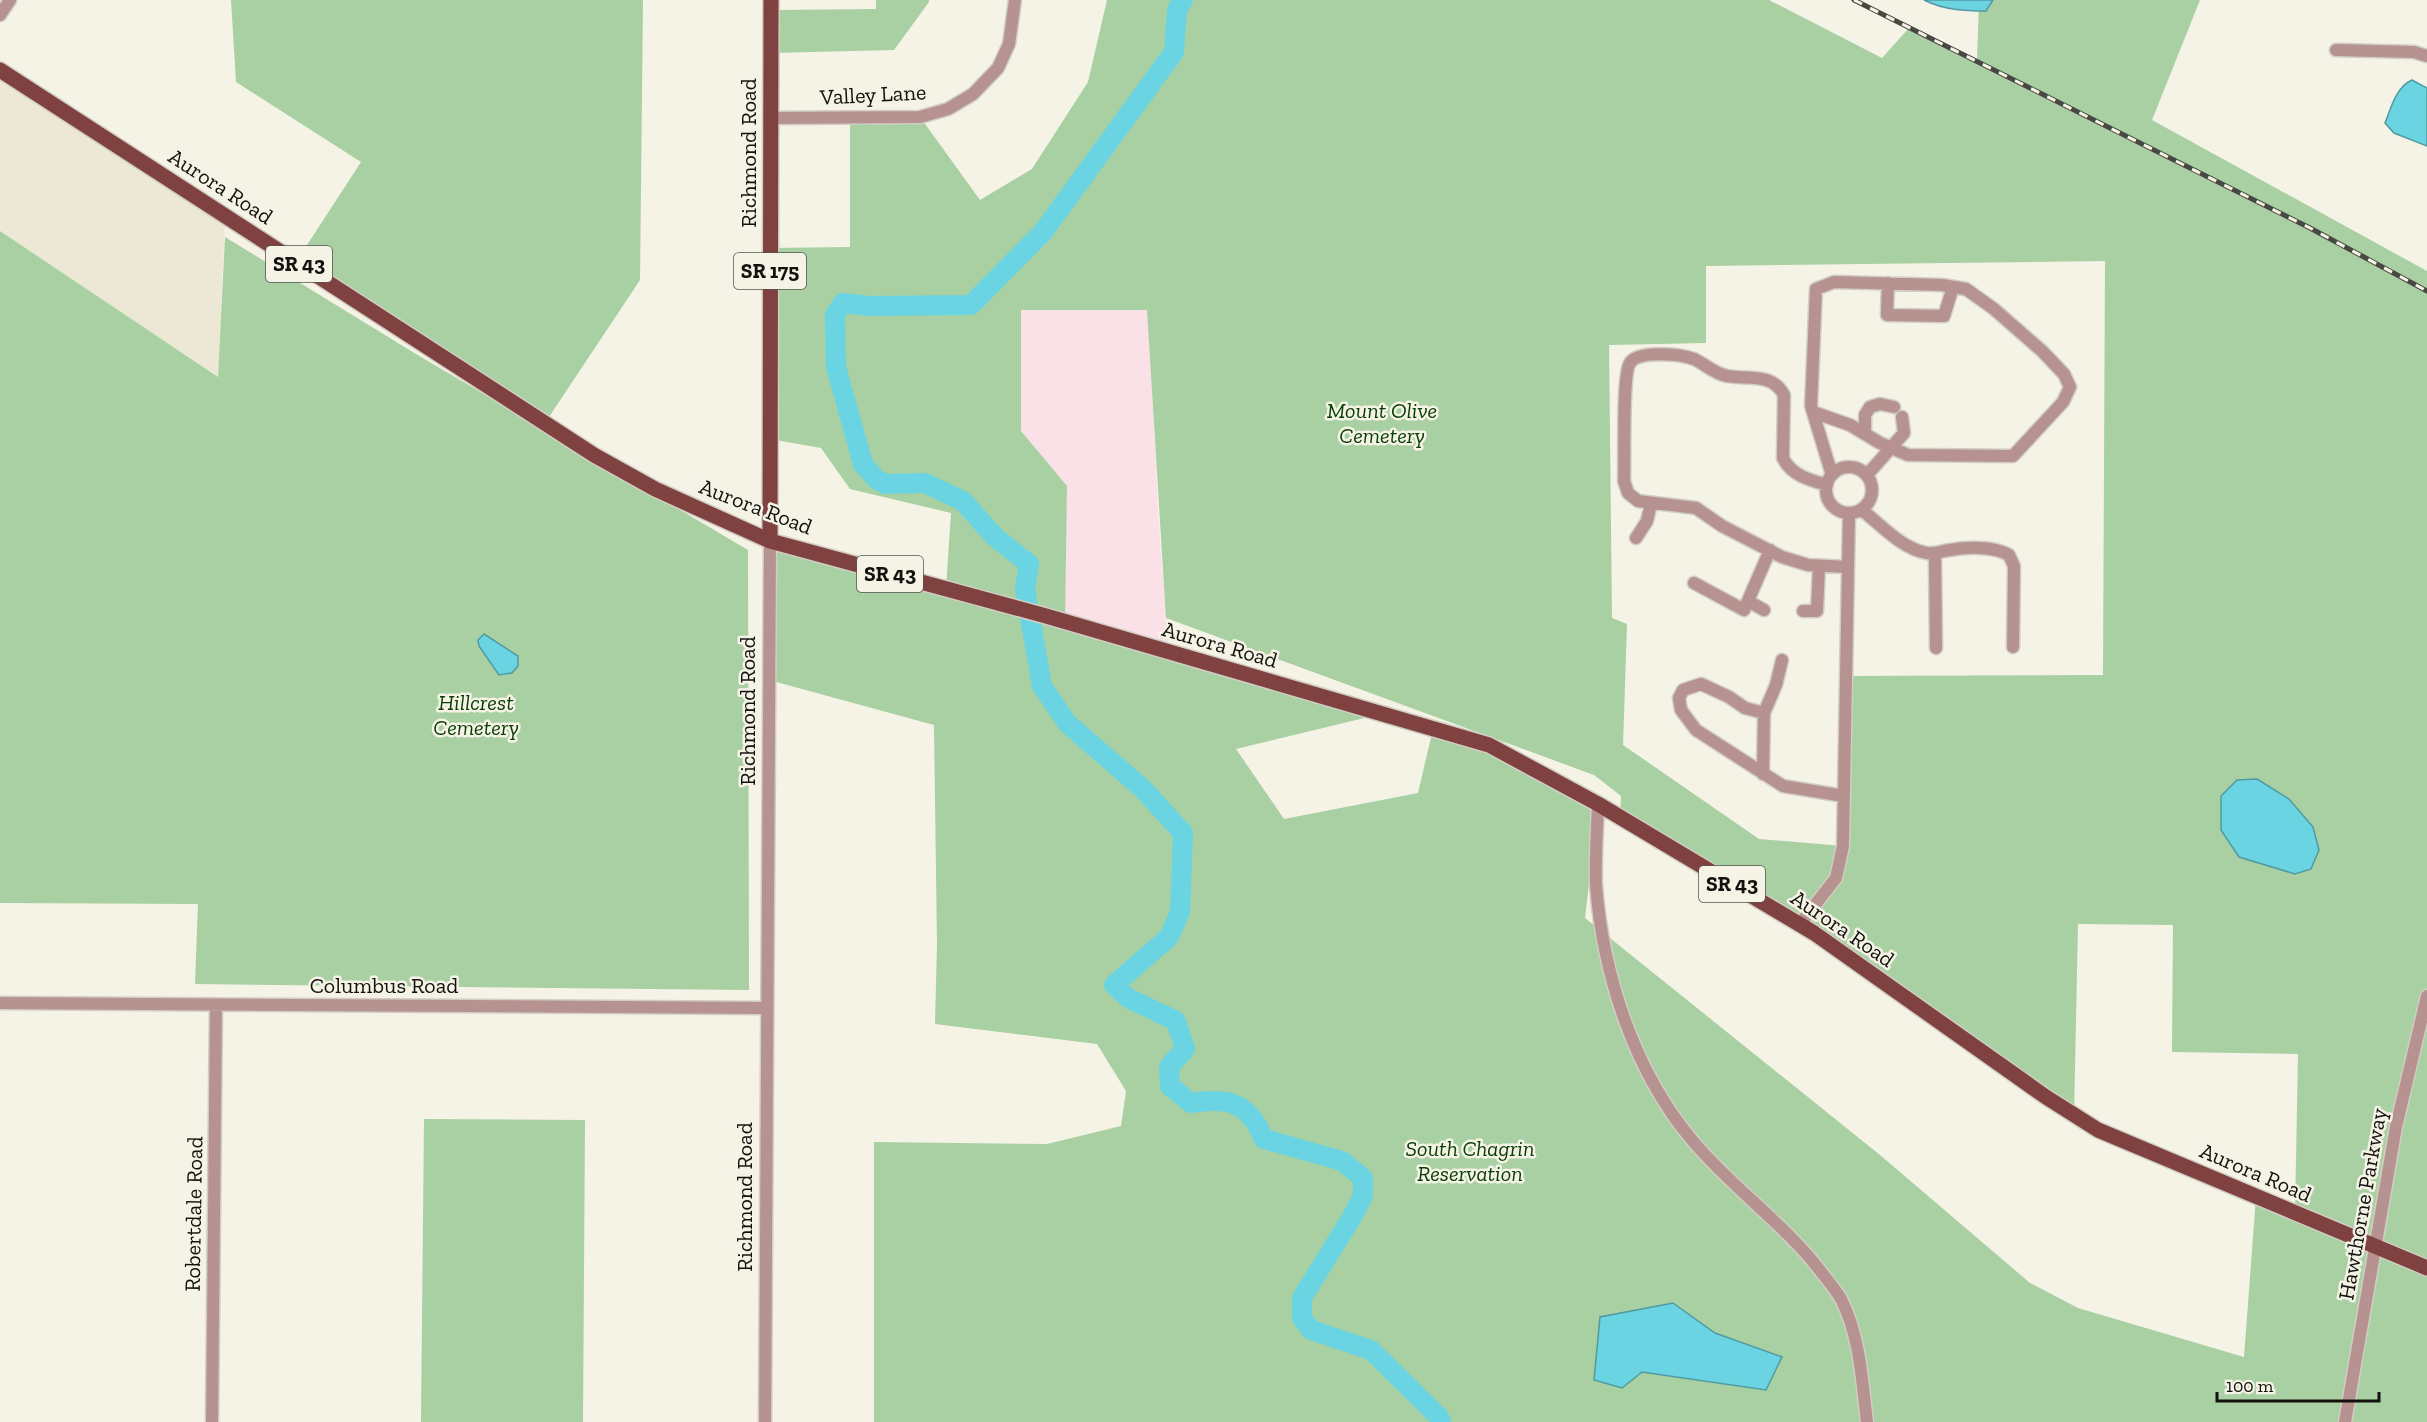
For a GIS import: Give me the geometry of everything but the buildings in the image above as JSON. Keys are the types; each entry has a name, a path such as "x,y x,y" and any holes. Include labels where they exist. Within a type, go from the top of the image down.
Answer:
{"main road":[{"name":"Richmond Road","path":"770,541 771,0"},
{"name":"Aurora Road","path":"0,70 594,455 655,489 770,541 1046,616 1489,745 1598,804 1800,924 2046,1097 2098,1130 2427,1268"}],"street":[{"path":"0,15 10,0"},
{"name":"Valley Lane","path":"770,118 920,117 948,109 973,94 998,68 1009,44 1015,0"},
{"path":"2336,50 2414,52 2427,56"},
{"path":"1813,412 1850,424 1864,434 1908,455 2013,456 2063,402 2070,387 2064,374 2002,316 1966,289 1888,283 1834,282 1816,289 1811,406 1829,480 1826,492 1831,504 1836,509 1849,513 1862,510 1867,506 1872,494 1871,481 1856,468 1850,467 1837,471 1829,480"},
{"path":"1888,283 1887,315 1944,316 1953,287"},
{"path":"1829,480 1798,475 1786,466 1783,458 1784,395 1773,383 1764,378 1726,376 1694,359 1677,355 1637,355 1627,367 1624,481 1628,493 1634,498 1651,504 1696,508 1722,526 1770,550 1809,565 1848,567"},
{"path":"1864,434 1865,415 1870,407 1880,404 1898,412 1904,433 1867,476"},
{"path":"1636,538 1647,521 1651,504"},
{"path":"1862,510 1915,550 1935,553 1952,549 1994,549 2009,555 2014,566 2013,647"},
{"path":"1800,924 1836,878 1843,846 1849,513"},
{"name":"Richmond Road","path":"765,1422 770,541"},
{"path":"1694,583 1744,610 1770,550"},
{"path":"1935,553 1936,648"},
{"path":"1803,611 1817,611 1819,566"},
{"path":"1748,601 1764,610"},
{"path":"1763,774 1764,713 1776,685 1782,660"},
{"path":"1764,713 1745,708 1729,697 1701,684 1683,690 1679,698 1682,714 1696,730 1782,786 1844,796"},
{"path":"1598,804 1596,885 1605,953 1622,1011 1652,1081 1691,1139 1730,1181 1804,1250 1840,1298 1856,1344 1867,1422"},
{"name":"Hawthorne Parkway","path":"2345,1422 2396,1127 2427,996"},
{"name":"Columbus Road","path":"0,1002 216,1006 767,1008"},
{"name":"Robertdale Road","path":"212,1422 216,1006"}],"shaded area":[{"path":"0,70 225,216 218,377 0,231"},
{"path":"1021,310 1148,310 1159,529 1169,652 1064,621 1067,486 1021,431"}],"green space":[{"path":"231,0 643,0 640,280 545,423 296,262 361,162 236,82"},
{"path":"876,0 929,0 929,2 894,50 770,53 775,10 876,9"},
{"path":"1107,0 1769,0 1882,58 1909,28 1977,61 1979,0 2200,0 2152,120 2427,271 2427,1422 874,1422 874,1142 1047,1144 1121,1126 1126,1091 1097,1044 935,1024 937,944 934,725 769,680 770,541 946,588 951,513 850,489 821,448 770,439 770,248 850,247 850,118 920,117 980,200 1032,169 1088,82","holes":["2105,261 2103,675 1846,676 1843,846 1759,839 1623,745 1627,624 1612,618 1609,345 1706,343 1706,266","1021,310 1147,310 1166,618 1594,775 1621,796 1620,817 1814,933 2074,1115 2078,924 2173,925 2172,1052 2298,1054 2295,1213 2256,1197 2244,1357 2078,1308 2030,1283 1880,1155 1585,918 1598,804 1489,745 1433,729 1418,793 1284,819 1236,749 1381,714 1065,622 1067,486 1021,431"]},
{"name":"Hillcrest Cemetery","path":"0,231 218,377 225,237 416,354 748,550 749,990 195,984 198,904 0,903"},
{"path":"424,1119 585,1120 583,1422 421,1422"}],"water":[{"path":"1924,0 1993,0 1986,11 1947,8"},
{"path":"2412,80 2427,88 2427,146 2394,133 2385,123 2398,93 2406,83"},
{"path":"484,634 518,656 518,666 512,673 499,675 479,646 478,640"},
{"path":"2257,779 2289,799 2313,827 2319,850 2311,869 2295,874 2239,857 2221,830 2221,796 2237,780"},
{"path":"1673,1303 1715,1333 1782,1357 1766,1390 1642,1372 1622,1388 1594,1380 1600,1317"}],"waterway":[{"path":"1183,0 1177,10 1174,52 1043,232 971,305 869,306 843,303 835,315 836,367 863,464 877,480 886,484 925,483 963,501 995,537 1029,564 1025,589 1042,686 1067,723 1143,789 1183,833 1180,912 1169,937 1114,985 1128,998 1176,1021 1185,1049 1169,1067 1170,1086 1191,1103 1216,1101 1236,1105 1251,1117 1264,1139 1342,1161 1363,1178 1363,1196 1302,1298 1302,1318 1311,1330 1371,1350 1439,1417 1441,1422"}],"railway":[{"path":"1854,0 2310,228 2427,291"}],"park label":[{"name":"Mount Olive Cemetery","path":"1382,422"},
{"name":"South Chagrin Reservation","path":"1470,1160"}]}
